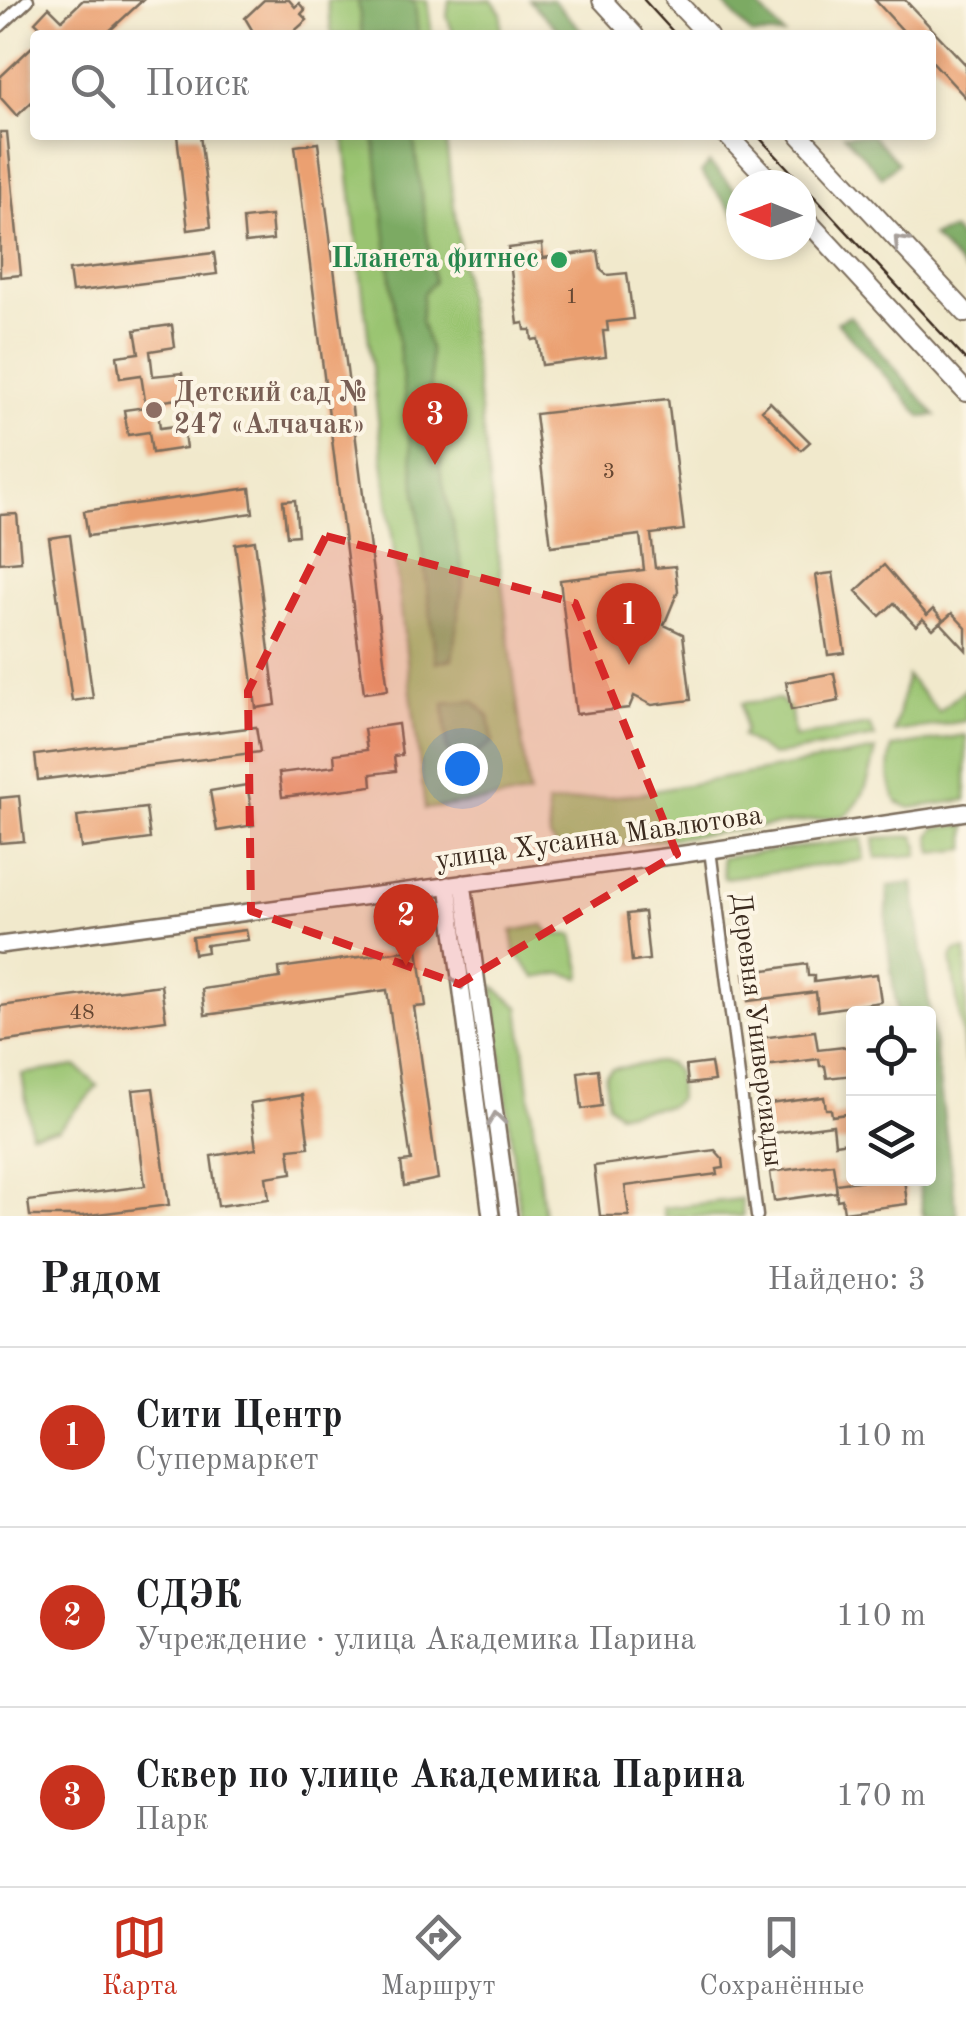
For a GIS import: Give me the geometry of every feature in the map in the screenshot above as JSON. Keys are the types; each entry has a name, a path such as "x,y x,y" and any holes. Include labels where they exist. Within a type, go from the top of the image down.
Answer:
{"main road":[{"path":"602,0 629,30"},
{"path":"675,0 703,30"},
{"path":"732,140 760,170"},
{"path":"805,140 966,313"},
{"path":"816,230 966,392"}],"street":[{"path":"0,26 28,0"},
{"name":"улица Хусаина Мавлютова","path":"0,945 966,812"},
{"name":"Деревня Универсиады","path":"710,850 757,1216"},
{"path":"456,884 508,1215 491,1216 456,884"}],"highlighted area":[{"path":"326,536 575,603 677,854 459,984 251,911 248,691"}],"green space":[{"path":"327,0 427,0 431,30 331,30"},
{"path":"358,0 411,0 415,4 418,30 361,30"},
{"path":"449,0 492,0 501,13 501,30 452,30 447,17"},
{"path":"529,0 553,0 581,30 558,30"},
{"path":"720,0 753,0 780,30 747,30"},
{"path":"345,140 446,140 529,795 425,809"},
{"path":"375,140 414,140 434,282 423,293 421,320 430,350 431,392 440,429 440,469 464,576 452,659 436,663"},
{"path":"849,140 877,140 898,163 882,177"},
{"path":"709,163 726,180 726,204 701,173"},
{"path":"952,230 966,245 966,272 932,236"},
{"path":"850,316 936,416 922,417 837,322"},
{"path":"907,676 939,712 966,688 966,721 894,732"},
{"path":"780,699 791,710 794,737 869,725 875,737 772,756 742,736 742,703"},
{"path":"474,701 489,717 493,742 461,765 447,750 444,703"},
{"path":"966,735 966,800 910,808 897,802 889,775 892,747"},
{"path":"876,750 862,795 844,816 562,853 550,838 547,804 643,793"},
{"path":"966,825 966,849 933,853 930,836 935,828"},
{"path":"914,836 918,855 876,858 874,838"},
{"path":"862,839 864,860 724,878 721,858"},
{"path":"913,883 929,1006 896,1006 886,932 888,886"},
{"path":"543,925 551,934 573,935 580,978 563,973 536,978 515,952 512,931"},
{"path":"966,950 966,1063 951,958 956,951"},
{"path":"493,986 519,1007 544,1216 520,1216"},
{"path":"936,1057 957,1216 923,1216 919,1186 936,1186"},
{"path":"669,1064 677,1072 678,1099 669,1106 618,1113 608,1104 605,1076 612,1069"},
{"path":"76,1066 98,1086 58,1129 31,1133 22,1074"},
{"path":"741,1199 743,1216 664,1216 663,1208"}],"building":[{"path":"83,0 143,0 110,30 44,30 35,22 49,7 62,20"},
{"path":"264,0 289,0 295,7 299,3 307,20 296,30 252,30 245,18"},
{"path":"875,0 905,0 933,30 902,30"},
{"path":"936,33 966,65 966,98 936,65"},
{"path":"30,49 30,104 17,116 0,97 0,77"},
{"path":"0,132 7,132 21,275 0,277"},
{"path":"178,140 201,140 211,227 188,230"},
{"path":"318,143 388,690 364,693 295,146"},
{"path":"271,216 273,240 245,243 243,219"},
{"path":"542,244 543,258 598,251 601,270 607,275 627,273 633,319 607,322 608,331 603,331 606,357 542,365 538,339 532,340 531,330 525,330 524,323 518,324 508,248"},
{"path":"214,253 217,274 72,292 69,270"},
{"path":"172,325 175,347 150,351 153,376 182,373 185,398 157,402 160,428 183,425 186,448 152,453 149,432 128,435 124,410 146,407 141,375 120,378 117,356 139,353 135,330"},
{"path":"668,399 684,530 651,534 655,568 675,566 678,591 664,625 683,634 691,700 652,705 634,696 629,708 576,714 560,580 644,570 640,535 551,546 535,414"},
{"path":"770,402 810,442 801,450 762,410"},
{"path":"250,488 253,513 88,536 84,511"},
{"path":"295,500 298,535 287,536 283,501"},
{"path":"17,514 21,561 0,563 0,515"},
{"path":"70,535 93,698 72,701 49,538"},
{"path":"255,541 276,705 256,708 235,544"},
{"path":"884,565 927,615 933,609 943,620 933,629 923,619 916,626 894,603 880,616 856,591"},
{"path":"833,573 845,653 828,655 816,575"},
{"path":"952,613 966,628 966,650 941,623"},
{"path":"834,673 839,701 791,710 786,682"},
{"path":"398,724 402,755 394,756 396,771 371,774 372,786 282,797 279,773 335,766 334,754 367,750 364,729"},
{"path":"256,727 260,752 38,780 35,755"},
{"path":"247,785 254,825 217,831 210,791"},
{"path":"19,796 24,841 0,843 0,798"},
{"path":"146,808 150,839 81,848 77,816"},
{"path":"644,912 649,960 632,962 627,914"},
{"path":"246,930 248,940 206,945 207,952 194,954 192,937"},
{"path":"418,949 426,1006 414,1007 438,1179 404,1186 401,1162 411,1161 387,990 205,1015 202,989 280,978 279,968"},
{"path":"807,964 808,976 814,976 814,982 877,974 881,1002 818,1011 816,992 748,1001 744,973"},
{"path":"161,985 166,1020 0,1042 0,1006"},
{"path":"815,1031 818,1050 846,1047 846,1076 827,1078 819,1059 757,1067 753,1039"},
{"path":"711,1063 714,1081 688,1084 686,1066"},
{"path":"598,1069 602,1106 582,1109 578,1072"},
{"path":"153,1088 169,1205 82,1216 30,1216 28,1201 145,1186 133,1090"},
{"path":"302,1095 309,1147 289,1149 292,1173 266,1177 269,1199 218,1206 211,1156 256,1149 250,1103"},
{"path":"824,1097 832,1116 846,1114 846,1142 835,1144 833,1125 765,1134 761,1105"},
{"path":"715,1150 723,1159 724,1168 717,1169 718,1174 625,1186 629,1216 600,1216 594,1166"},
{"path":"833,1164 837,1192 774,1201 770,1172"},
{"path":"836,1184 905,1186 907,1204 844,1212 842,1199 837,1200"}],"tram line":[{"path":"644,0 671,30"},
{"path":"762,140 966,360"}],"place":[{"name":"Планета фитнес","path":"559,260"},
{"name":"Детский сад № 247 «Алчачак»","path":"154,410"},
{"name":"Сквер по улице Академика Парина","path":"435,465"},
{"name":"Сити Центр","path":"629,665"},
{"name":"СДЭК","path":"406,966"}]}
